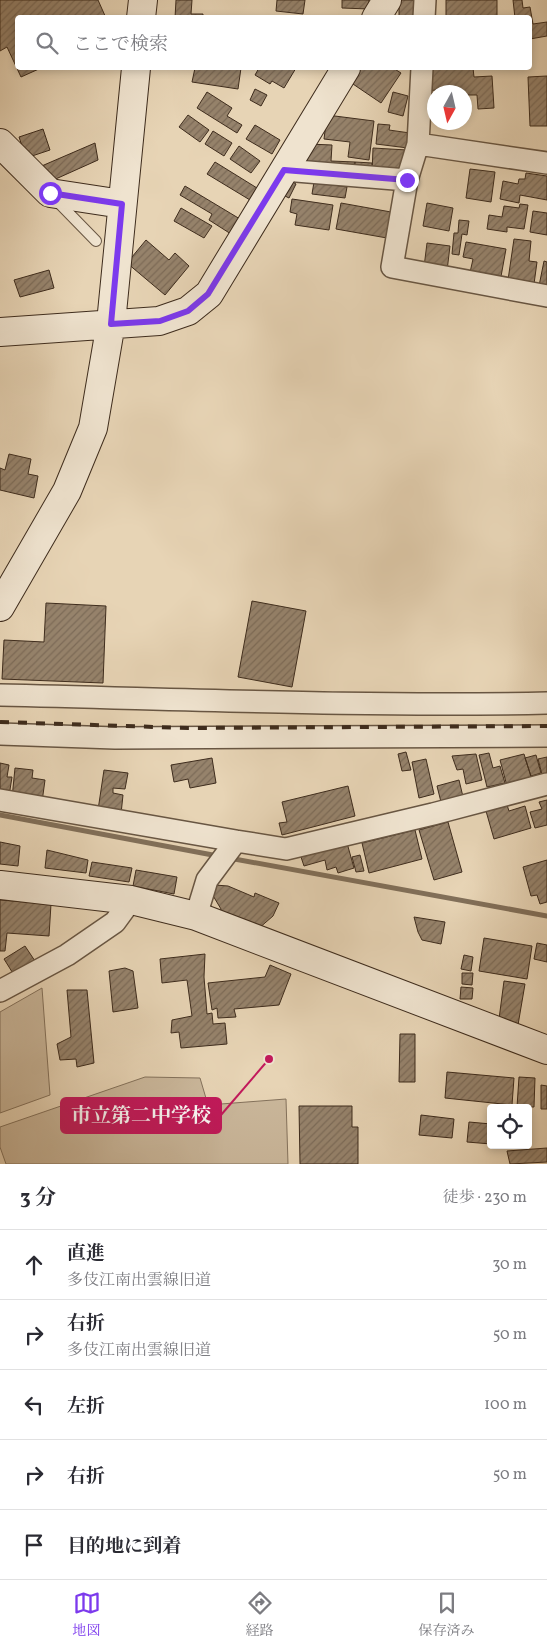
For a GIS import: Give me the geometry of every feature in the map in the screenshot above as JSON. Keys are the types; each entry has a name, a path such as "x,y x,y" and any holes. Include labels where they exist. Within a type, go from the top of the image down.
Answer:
{"street":[{"path":"141,15 143,0"},
{"path":"378,15 387,0"},
{"path":"424,15 425,0"},
{"path":"0,606 67,491 93,428 111,324 136,70"},
{"path":"0,332 160,321 188,311 208,294 345,70"},
{"path":"422,70 418,144 407,180 392,267 547,296"},
{"path":"0,143 50,193 122,204"},
{"path":"418,144 547,163"},
{"path":"284,170 407,180"},
{"path":"0,695 276,702 547,703"},
{"path":"0,734 115,738 547,736"},
{"path":"0,800 286,848 433,814 547,784"},
{"path":"196,916 207,880 236,841"},
{"path":"0,885 131,900 196,916 547,1050"},
{"path":"0,991 67,955 115,922 131,900"}],"lane":[{"path":"50,193 96,241"}],"shaded area":[{"path":"42,988 50,1095 0,1113 0,1012"},
{"path":"145,1077 200,1078 208,1105 286,1099 288,1164 6,1164 0,1147 0,1127"}],"building":[{"path":"0,0 98,0 105,15 15,15 15,64 7,47 0,51"},
{"path":"176,0 192,0 191,14 203,14 203,15 175,15"},
{"path":"277,0 305,0 303,14 276,11"},
{"path":"342,0 369,0 369,9 342,8"},
{"path":"399,0 415,0 414,15 399,15"},
{"path":"446,0 497,0 497,15 446,15"},
{"path":"513,0 522,0 523,8 530,7 531,15 515,15"},
{"path":"532,18 533,24 547,22 547,36 532,39"},
{"path":"18,70 37,70 21,77"},
{"path":"195,70 241,70 238,89 192,82"},
{"path":"258,70 295,70 284,88 272,81 270,84 255,75"},
{"path":"359,70 396,70 401,73 381,103 350,82"},
{"path":"424,70 473,70 474,77 492,76 494,108 478,109 477,95 472,95 472,85 427,85 427,91 425,91"},
{"path":"547,76 547,126 530,126 528,77"},
{"path":"255,89 267,95 261,106 250,100"},
{"path":"207,92 232,108 227,116 242,125 237,133 197,108"},
{"path":"393,92 408,96 403,116 388,112"},
{"path":"188,115 209,130 200,142 179,127"},
{"path":"327,115 374,121 369,160 348,157 350,142 324,139"},
{"path":"378,124 390,125 389,130 410,133 408,148 376,144"},
{"path":"255,125 280,140 272,154 246,139"},
{"path":"43,129 50,150 26,158 19,137"},
{"path":"213,131 232,143 224,156 205,144"},
{"path":"95,143 98,160 49,182 37,168"},
{"path":"308,144 332,145 331,161 355,162 354,172 307,169"},
{"path":"239,146 260,161 251,173 230,159"},
{"path":"373,148 407,150 405,176 372,174"},
{"path":"215,162 257,188 250,200 207,174"},
{"path":"355,162 372,163 372,174 354,172"},
{"path":"470,169 495,172 491,202 466,198"},
{"path":"526,173 547,176 547,200 520,195 519,203 500,199 503,181 518,184 519,179 525,179"},
{"path":"286,178 296,184 289,198 279,193"},
{"path":"314,182 347,187 345,198 312,194"},
{"path":"185,186 240,219 231,234 209,220 212,214 180,195"},
{"path":"292,199 333,205 329,230 295,225 297,214 290,212"},
{"path":"341,203 391,212 387,238 336,229"},
{"path":"427,203 453,208 449,231 423,226"},
{"path":"520,204 528,205 524,229 507,227 507,232 487,229 489,215 502,217 504,206 519,208"},
{"path":"181,208 212,226 204,238 174,221"},
{"path":"533,211 547,213 547,235 530,232"},
{"path":"459,220 469,221 467,235 462,234 459,255 452,254 454,233 458,233"},
{"path":"514,239 531,241 529,261 537,262 534,284 508,280"},
{"path":"146,240 169,260 175,253 189,266 165,295 127,263"},
{"path":"466,242 506,249 500,282 469,277 473,259 463,257"},
{"path":"427,243 450,246 447,271 424,267"},
{"path":"544,261 547,262 547,288 539,286"},
{"path":"49,270 54,288 20,297 14,280"},
{"path":"9,454 31,459 28,474 38,476 34,498 0,490 0,468 5,470"},
{"path":"252,601 306,611 292,687 238,677"},
{"path":"46,603 106,606 103,683 2,679 4,640 44,642"},
{"path":"406,752 411,770 402,771 398,754"},
{"path":"489,753 493,768 500,766 505,783 487,787 479,755"},
{"path":"476,754 482,780 466,784 463,769 457,770 452,756"},
{"path":"524,754 532,780 507,786 500,760"},
{"path":"536,755 541,773 531,776 525,758"},
{"path":"547,757 547,777 543,778 538,759"},
{"path":"212,758 216,783 190,788 188,779 174,782 171,765"},
{"path":"426,759 434,794 419,798 412,762"},
{"path":"0,763 9,765 7,777 12,777 9,796 0,795"},
{"path":"15,768 33,770 32,778 45,780 42,802 12,798"},
{"path":"104,770 128,773 125,789 113,788 113,793 123,795 121,814 98,810"},
{"path":"459,780 464,801 442,806 437,786"},
{"path":"348,786 355,816 282,835 279,823 287,822 282,802"},
{"path":"547,800 547,825 535,828 530,812 542,809 539,802"},
{"path":"507,805 509,811 525,806 531,828 494,839 486,811"},
{"path":"448,822 462,872 434,880 419,830"},
{"path":"415,830 422,859 369,873 362,843"},
{"path":"0,842 20,846 18,866 0,864"},
{"path":"347,843 354,868 338,873 336,867 327,870 325,860 304,866 301,857"},
{"path":"47,850 88,860 86,873 45,868"},
{"path":"360,855 364,871 356,872 352,857"},
{"path":"547,860 547,902 540,904 537,895 531,896 523,867"},
{"path":"92,862 132,868 129,882 89,876"},
{"path":"136,870 177,877 174,894 133,886"},
{"path":"215,885 228,886 254,897 255,893 279,903 273,916 258,929 219,915 221,909 212,894"},
{"path":"0,900 51,904 49,936 7,933 5,951 0,951"},
{"path":"414,917 445,922 441,944 422,940"},
{"path":"484,938 532,946 527,979 479,971"},
{"path":"537,943 547,945 547,962 534,959"},
{"path":"25,946 35,961 14,975 4,959"},
{"path":"205,954 204,977 207,1014 212,1013 213,1024 225,1023 227,1044 181,1048 179,1032 171,1033 172,1020 192,1016 187,980 162,983 160,959"},
{"path":"464,955 473,957 471,971 461,969"},
{"path":"270,965 291,974 279,1005 234,1009 236,1017 218,1018 217,1008 212,1010 208,983 265,977"},
{"path":"125,968 133,971 138,1008 113,1012 109,971"},
{"path":"462,973 473,973 472,985 462,984"},
{"path":"504,981 525,984 518,1025 499,1019"},
{"path":"461,987 473,988 472,999 460,999"},
{"path":"67,990 87,990 94,1063 77,1067 76,1059 60,1060 57,1044 71,1037"},
{"path":"400,1034 415,1034 415,1082 399,1082"},
{"path":"447,1072 514,1078 512,1104 445,1098"},
{"path":"519,1077 535,1078 534,1107 532,1107 532,1104 517,1104"},
{"path":"541,1085 547,1086 547,1109 541,1109"},
{"path":"299,1106 352,1106 352,1127 358,1127 358,1164 300,1164"},
{"path":"421,1115 454,1119 452,1138 419,1135"},
{"path":"469,1122 487,1124 487,1144 467,1142"},
{"path":"547,1148 547,1162 510,1164 507,1151"}],"waterway":[{"path":"0,815 218,856"},
{"path":"229,858 547,916"}],"railway":[{"path":"0,722 188,728 547,726"}],"place":[{"name":"市立第二中学校","path":"269,1059"}],"route":[{"path":"50,193 122,204 111,324 160,321 188,311 208,294 284,170 407,180"}]}
